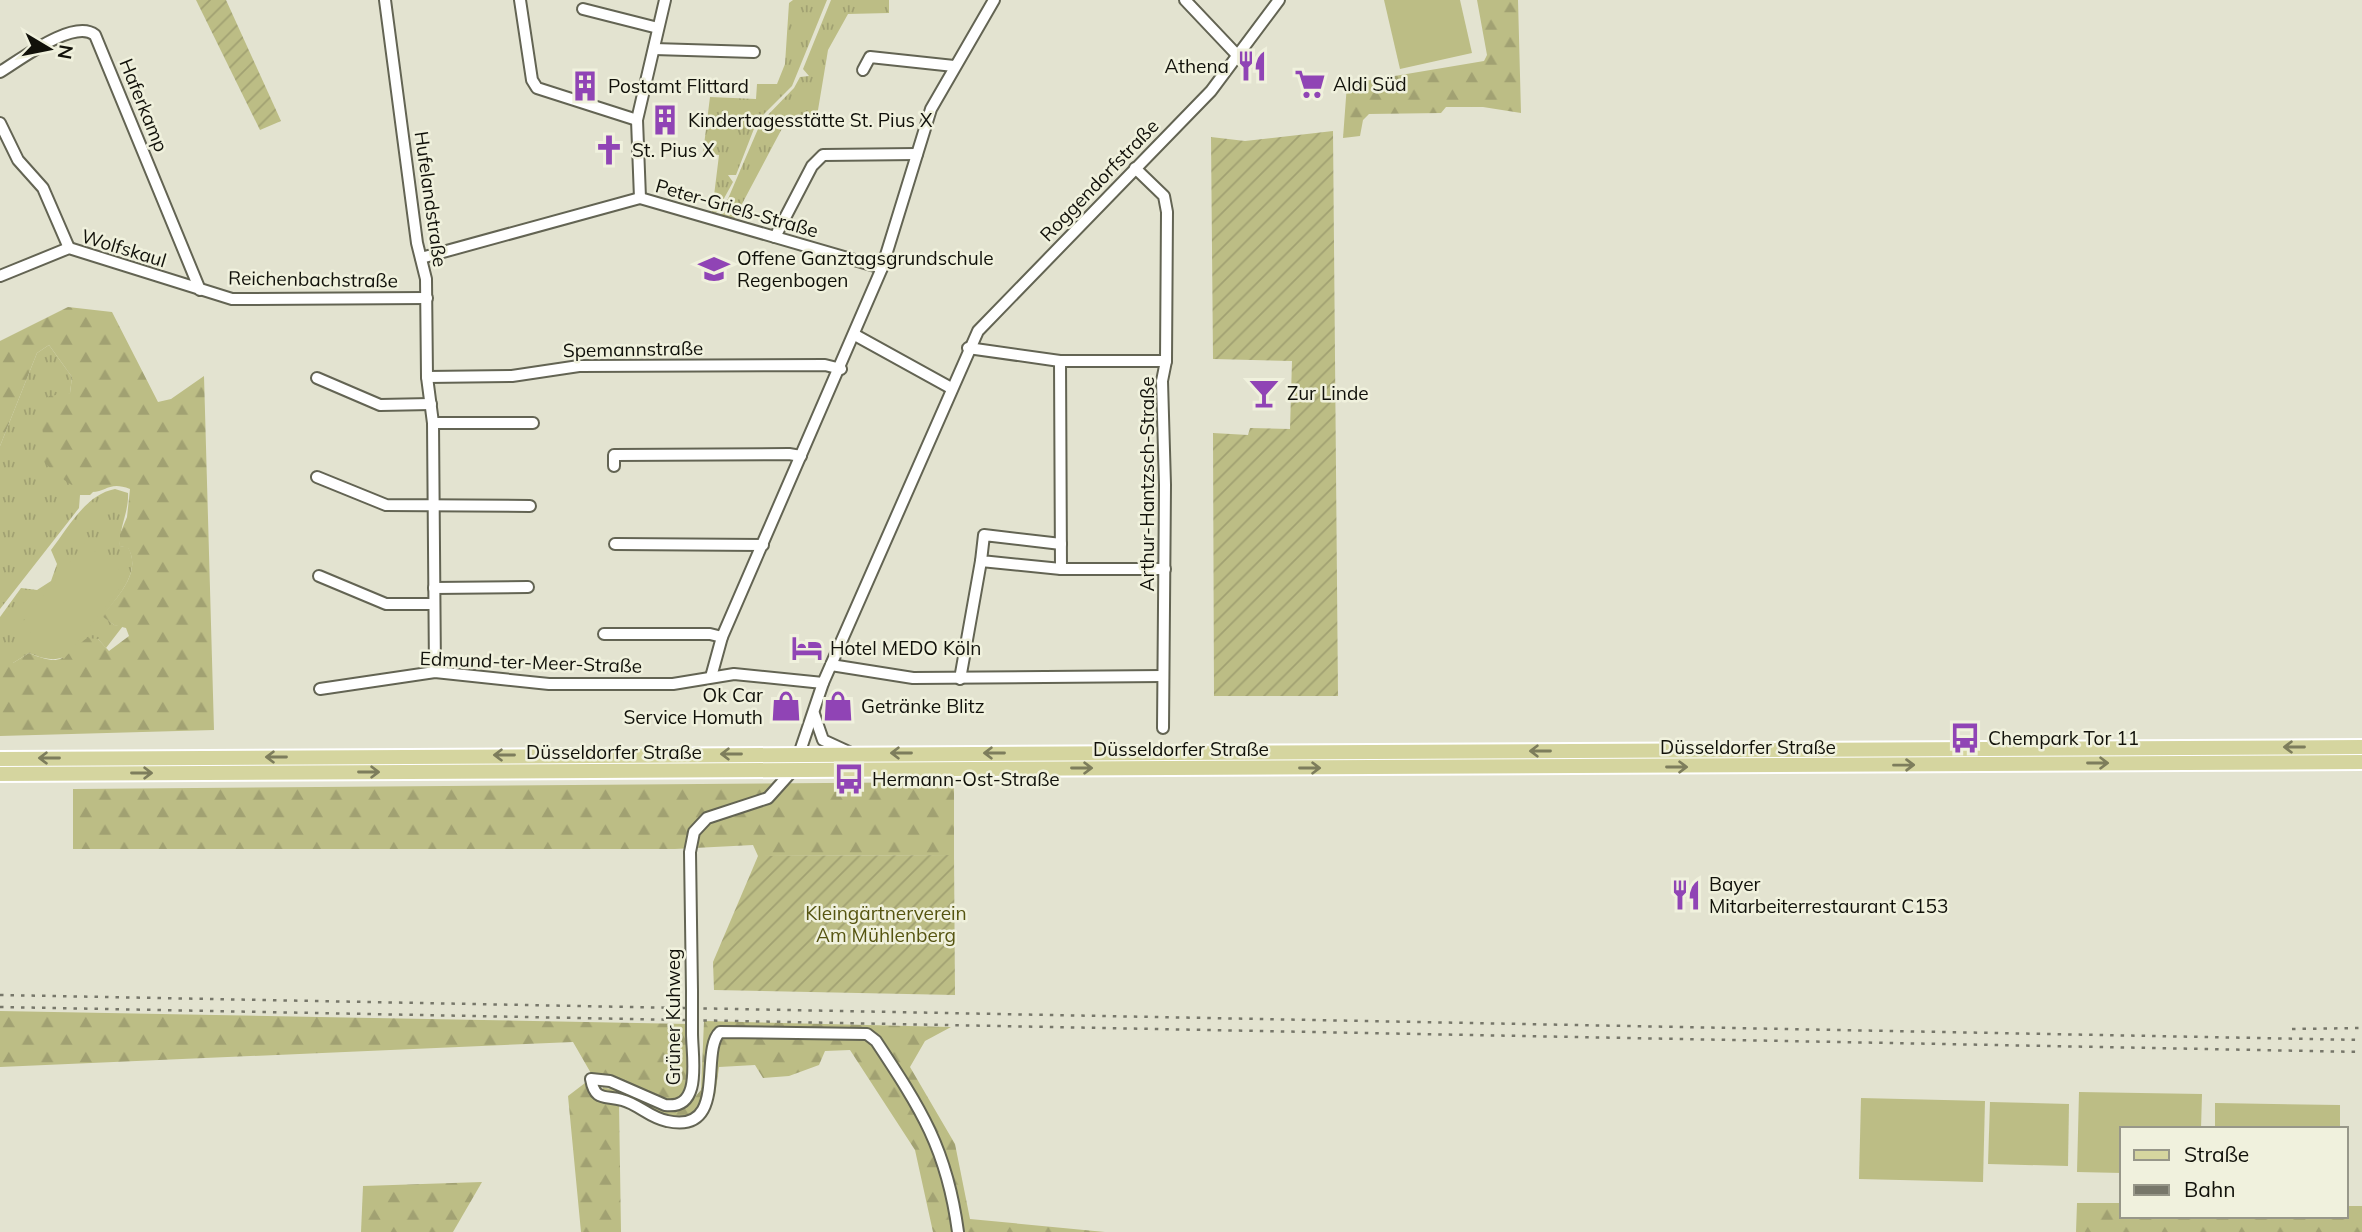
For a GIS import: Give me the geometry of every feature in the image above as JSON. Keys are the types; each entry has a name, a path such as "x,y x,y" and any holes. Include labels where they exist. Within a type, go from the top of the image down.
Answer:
{"main road":[{"name":"Düsseldorfer Straße","path":"0,774 794,769 1608,758 2021,747 2362,747"},
{"path":"2021,747 2022,763"},
{"name":"Düsseldorfer Straße","path":"0,758 852,754 2022,763 2362,762"}],"street":[{"name":"Hufelandstraße","path":"386,0 427,298 427,377 433,423 435,673"},
{"path":"520,0 533,80 537,88 637,120"},
{"path":"640,198 637,120 665,0"},
{"path":"711,677 722,637 841,369 882,268 931,109 994,0"},
{"path":"1185,0 1238,55"},
{"name":"Roggendorfstraße","path":"794,769 823,683 968,348 989,318 1211,91 1279,0"},
{"path":"583,9 658,28"},
{"name":"Haferkamp","path":"0,72 74,30 86,30 95,34 200,290"},
{"path":"654,49 754,52"},
{"path":"863,70 870,57 954,66"},
{"path":"0,123 18,160 43,188 69,248"},
{"path":"775,237 812,166 823,155 917,155"},
{"name":"Arthur-Hantzsch-Straße","path":"1135,168 1164,196 1167,212 1166,361 1162,381 1165,569 1163,728"},
{"name":"Peter-Grieß-Straße","path":"421,258 640,198 882,268"},
{"name":"Wolfskaul","path":"0,276 69,248 200,290"},
{"name":"Reichenbachstraße","path":"200,290 232,299 427,298"},
{"path":"855,335 951,388"},
{"path":"968,348 1060,361 1166,361"},
{"path":"1060,361 1061,569"},
{"name":"Spemannstraße","path":"427,377 512,376 579,366 825,365 841,369"},
{"path":"317,378 380,405 431,404"},
{"path":"433,423 533,423"},
{"path":"614,466 614,455 801,456"},
{"path":"317,477 386,505 530,506"},
{"path":"960,679 984,535 1061,544"},
{"path":"615,544 763,545"},
{"path":"981,561 1061,569 1165,569"},
{"path":"319,576 386,604 434,604"},
{"path":"434,587 528,587"},
{"path":"604,634 710,634 722,637"},
{"path":"831,665 896,677 960,679 1163,676"},
{"name":"Edmund-ter-Meer-Straße","path":"320,689 435,673 549,684 673,684 734,674 823,683"},
{"path":"814,711 823,740 852,754"},
{"name":"Grüner Kuhweg","path":"794,769 768,798 707,818 694,832 690,852 692,1088 684,1102 675,1106 665,1105 603,1079 591,1079 594,1092 603,1098 624,1100 662,1120 680,1122 697,1114 708,1100 714,1042 720,1032 862,1033 873,1037 939,1145 948,1174 958,1232"}],"green space":[{"path":"196,0 226,0 281,121 260,130"},
{"path":"793,0 827,0 792,86 757,121 736,175 728,175 733,182 716,213 712,212 719,155 703,153 710,97 756,99 757,84 777,84 785,64 789,3"},
{"path":"831,0 889,0 889,13 848,14 828,50 817,116 786,121 734,219 721,215 761,122 794,88 800,77 809,76 803,69"},
{"path":"1384,0 1460,0 1472,53 1400,69"},
{"path":"1477,0 1518,0 1521,113 1483,107 1446,107 1441,113 1369,114 1363,120 1360,136 1343,138 1347,84 1484,61 1487,55"},
{"path":"1333,131 1338,696 1214,696 1213,433 1248,435 1250,428 1290,429 1292,361 1213,359 1211,137 1245,141"},
{"path":"68,307 112,312 158,402 171,399 204,376 214,730 0,736 0,663 13,663 29,653 56,660 67,655 87,638 98,639 109,651 129,636 126,628 114,625 102,616 126,584 132,566 128,548 120,546 130,489 113,486 92,492 84,491 52,470 36,449 43,433 38,410 49,396 70,393 72,377 49,345 37,353 0,446 0,341"},
{"path":"49,345 72,377 70,393 65,396 63,479 93,492 90,495 80,495 79,508 0,609 0,446 37,353"},
{"path":"115,489 128,493 120,546 128,547 132,566 121,592 103,616 114,625 123,626 106,648 98,639 59,659 29,653 13,663 0,663 0,617 21,588 37,590 51,581 57,564 51,550 86,505 105,492"},
{"path":"85,543 128,578 64,659 21,624"},
{"path":"954,782 954,855 758,856 753,845 675,849 73,849 73,789"},
{"name":"Kleingärtnerverein Am Mühlenberg","path":"954,855 955,995 714,990 713,962 758,856"},
{"path":"0,1011 689,1024 690,1086 680,1100 665,1100 592,1075 573,1042 0,1067"},
{"path":"704,1021 951,1027 925,1041 910,1067 955,1144 970,1219 1105,1232 933,1232 915,1150 850,1050 825,1051 819,1065 789,1076 763,1078 755,1065 719,1067 715,1096 694,1112 676,1118 669,1119 600,1095 603,1087 629,1094 661,1110 684,1109 701,1090"},
{"path":"585,1083 589,1084 597,1100 619,1103 621,1232 581,1232 568,1096"},
{"path":"2079,1092 2202,1094 2201,1127 2120,1127 2120,1173 2077,1172"},
{"path":"1861,1098 1985,1101 1983,1182 1859,1179"},
{"path":"1990,1102 2069,1104 2068,1166 1988,1164"},
{"path":"2215,1103 2340,1105 2340,1127 2215,1127"},
{"path":"482,1182 453,1232 361,1232 363,1186"},
{"path":"2077,1203 2120,1203 2120,1218 2348,1218 2348,1206 2362,1206 2362,1232 2076,1232"}],"railway":[{"path":"0,995 2362,1040"},
{"path":"0,1007 2362,1052"},
{"path":"2292,1029 2362,1028"}],"place":[{"name":"Athena","path":"1252,66"},
{"name":"Aldi Süd","path":"1310,84"},
{"name":"Postamt Flittard","path":"585,86"},
{"name":"Kindertagesstätte St. Pius X","path":"665,120"},
{"name":"St. Pius X","path":"609,150"},
{"name":"Offene Ganztagsgrundschule Regenbogen","path":"714,269"},
{"name":"Zur Linde","path":"1264,393"},
{"name":"Hotel MEDO Köln","path":"807,648"},
{"name":"Ok Car Service Homuth","path":"786,706"},
{"name":"Getränke Blitz","path":"838,706"},
{"name":"Chempark Tor 11","path":"1965,738"},
{"name":"Hermann-Ost-Straße","path":"849,779"},
{"name":"Bayer Mitarbeiterrestaurant C153","path":"1686,895"}]}
